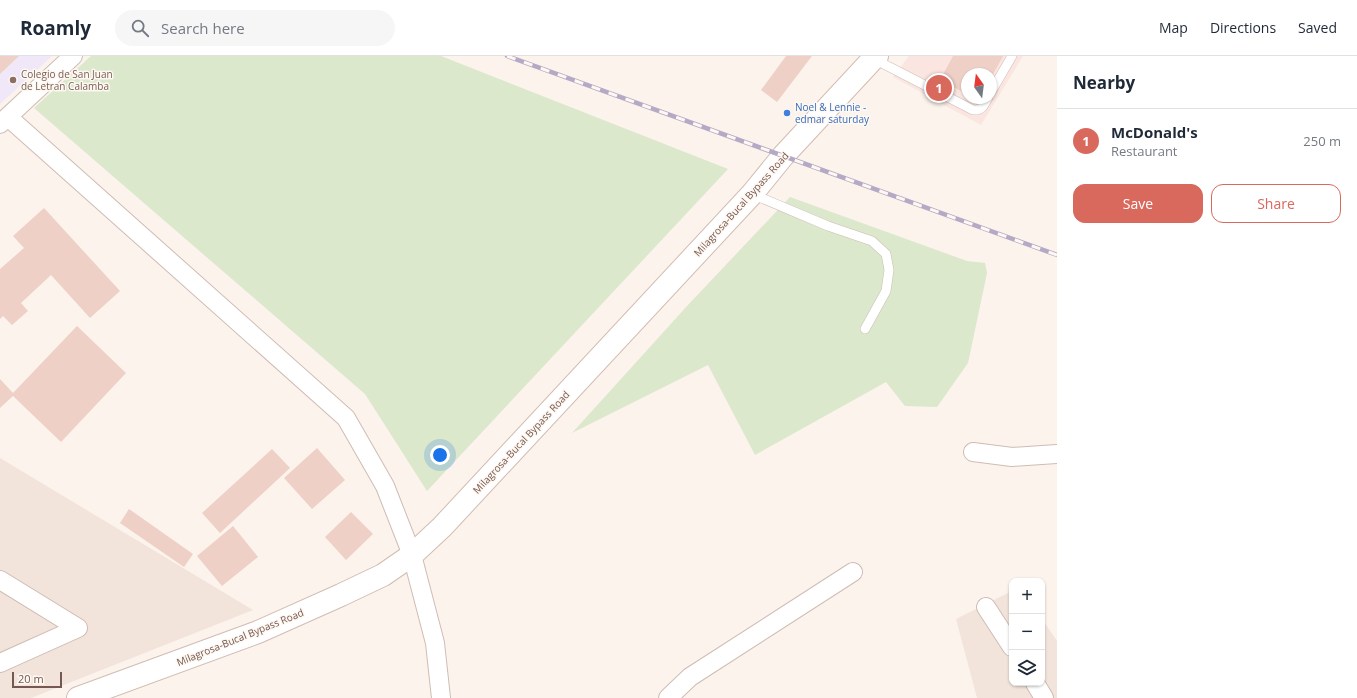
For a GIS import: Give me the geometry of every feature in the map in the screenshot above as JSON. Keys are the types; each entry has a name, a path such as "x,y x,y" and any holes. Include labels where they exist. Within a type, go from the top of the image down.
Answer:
{"main road":[{"name":"Milagrosa-Bucal Bypass Road","path":"78,698 258,632 383,575 412,555 442,527 752,194 783,156 875,57"}],"street":[{"path":"73,56 4,120 346,418 385,486 412,555 435,643 441,698"},
{"path":"973,452 1012,457 1057,454"},
{"path":"668,698 690,677 853,572"},
{"path":"0,580 78,628 0,663"},
{"path":"986,607 1009,642"},
{"path":"1037,686 1044,698"}],"lane":[{"path":"997,82 1012,56"},
{"path":"875,57 961,104"},
{"path":"962,104 973,110 978,110 984,104"},
{"path":"752,194 828,226 872,241 886,254 889,270 886,291 865,329"}],"shaded area":[{"name":"Colegio de San Juan de Letran Calamba","path":"0,56 52,56 0,104"},
{"path":"909,56 1023,56 997,99 997,68 961,68 961,104 994,104 981,125 893,77"},
{"path":"0,458 253,610 31,698 0,698"},
{"path":"1009,592 1009,686 1045,686 1045,623 1057,641 1057,698 977,698 956,619"}],"green space":[{"path":"91,56 441,56 728,169 427,491 365,394 34,108"},
{"path":"790,197 967,261 985,263 987,273 968,363 937,407 905,406 886,382 755,455 708,365 572,433 688,305"}],"building":[{"path":"0,56 19,56 0,74"},
{"path":"786,56 812,56 777,102 761,90"},
{"path":"953,56 1003,56 996,68 961,68 961,91 940,80"},
{"path":"44,208 120,291 90,318 51,275 21,303 28,311 12,325 3,316 0,319 0,269 24,248 13,236"},
{"path":"77,326 126,373 61,442 13,396 0,408 0,379 13,393"},
{"path":"317,448 345,480 312,509 284,478"},
{"path":"272,449 290,468 220,533 202,513"},
{"path":"129,509 193,554 184,567 120,523"},
{"path":"351,512 373,534 346,560 325,537"},
{"path":"233,526 258,557 222,586 197,556"}],"railway":[{"path":"507,56 1057,255"}],"place":[{"name":"Colegio de San Juan de Letran Calamba","path":"13,80"},
{"name":"McDonald's","path":"939,88"},
{"name":"Noel & Lennie - edmar saturday","path":"787,113"}]}
